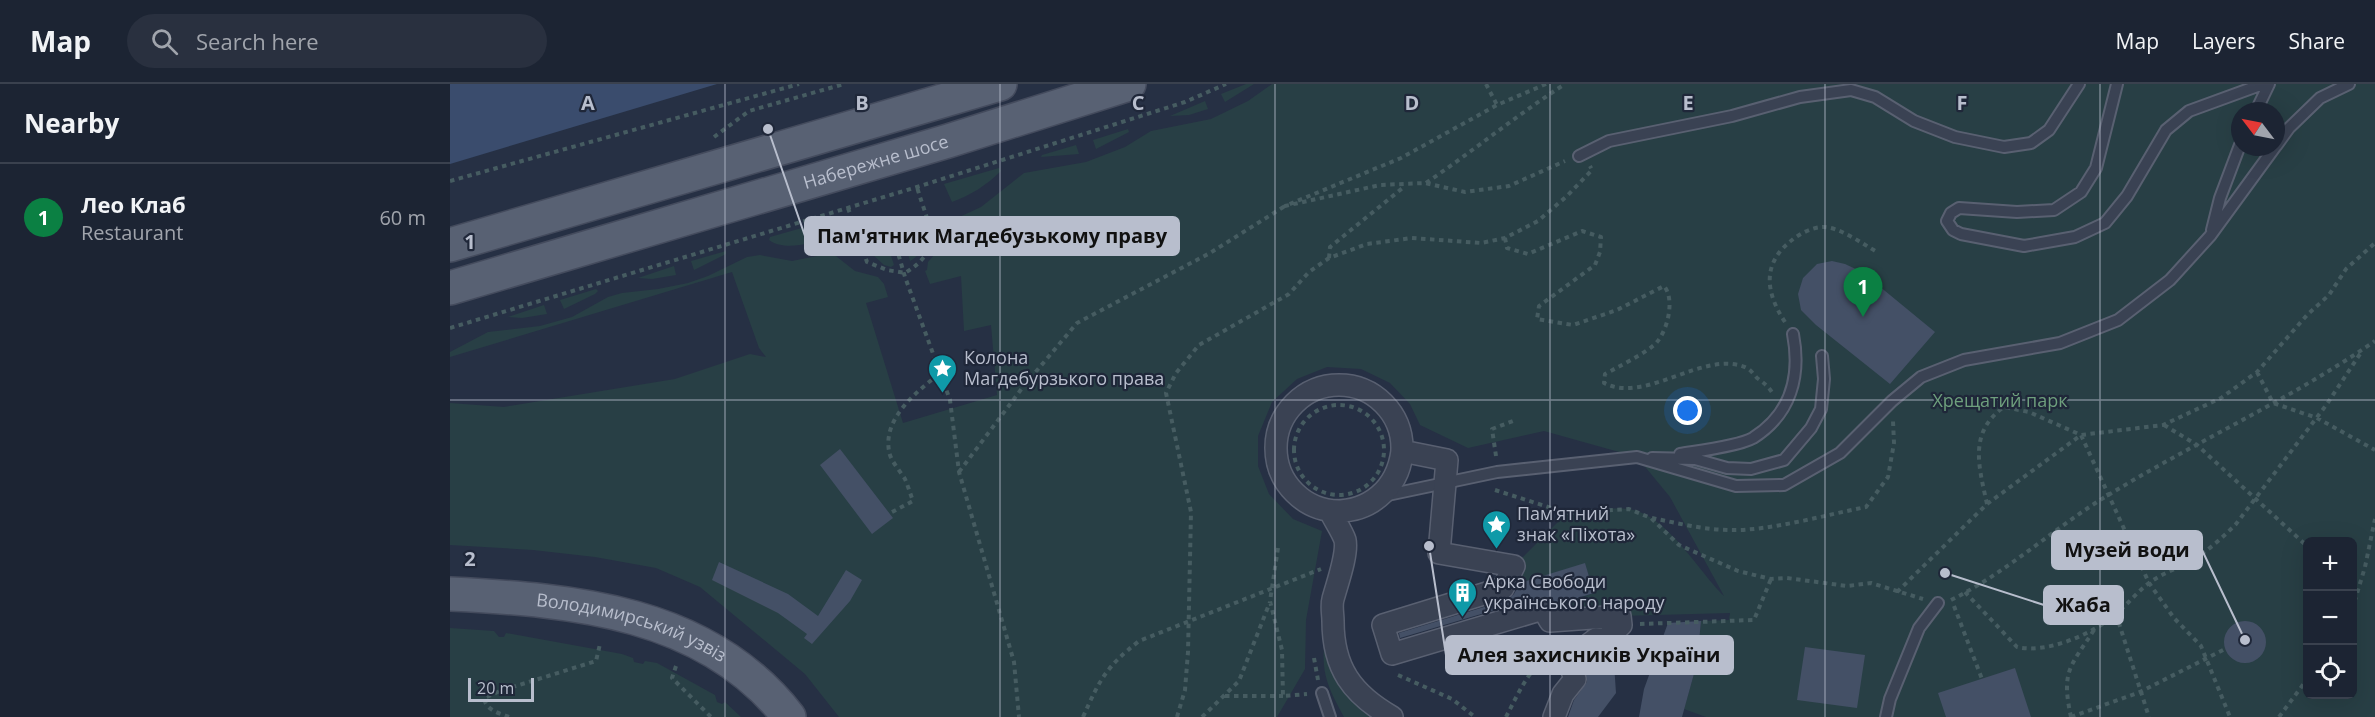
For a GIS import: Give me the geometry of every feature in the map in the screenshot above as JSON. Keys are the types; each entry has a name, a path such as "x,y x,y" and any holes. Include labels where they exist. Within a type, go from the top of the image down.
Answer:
{"main road":[{"path":"450,245 999,84"},
{"name":"Набережне шосе","path":"450,288 948,141 1129,84"},
{"name":"Володимирський узвіз","path":"450,594 571,603 627,615 674,631 730,661 757,682 789,717"}],"street":[{"path":"1379,497 1397,473 1402,451 1400,430 1390,412 1376,397 1358,388 1337,385 1316,389 1298,400 1285,415 1277,435 1276,456 1282,476 1293,493 1310,505 1330,511 1356,509 1379,497 1397,473 1402,451 1447,459 1438,553 1514,566 1503,588 1383,625 1392,654 1543,609 1550,621 1620,616 1621,626 1606,639 1590,642 1576,656 1571,668 1575,678 1563,694 1554,717"},
{"path":"1356,509 1330,511 1345,541 1339,582 1332,600 1333,644 1341,668 1354,687 1371,703 1392,717"}],"lane":[{"path":"1579,156 1609,141 1732,116 1800,97 1851,90 1875,97 1914,121 1955,137 2004,147 2031,143 2049,130 2079,84"},
{"path":"2117,84 2096,168 2081,192 2054,210 2017,212 1959,208 1951,213 1947,221 1953,230 1961,234 2024,246 2075,237 2105,223 2127,196 2166,130 2189,111 2262,84"},
{"path":"2260,102 2269,84"},
{"path":"2285,134 2320,98 2349,84"},
{"path":"2210,236 2220,198 2236,156"},
{"path":"1379,497 1499,472 1637,457 1659,461 1736,486 1784,485 1840,453 1892,401 1921,377 1964,360 2060,343 2118,320 2170,280 2210,236 2269,156"},
{"path":"1659,461 1751,439 1783,413 1795,377 1797,353 1793,334"},
{"path":"1659,461 1695,459 1727,468 1751,469 1784,460 1811,428 1821,409 1824,379 1822,356"},
{"path":"1886,717 1890,699 1919,627 1938,603"},
{"path":"1322,693 1330,717"}],"path":[{"path":"450,181 799,84"},
{"path":"714,137 749,111 844,84"},
{"path":"450,328 917,187 1185,102 1226,84"},
{"path":"1486,84 1497,105"},
{"path":"959,472 1023,387 1077,323 1210,253 1285,206 1401,158 1497,105 1546,84"},
{"path":"1425,183 1565,84"},
{"path":"1177,717 1185,690 1188,652 1191,512 1166,393 1176,373 1199,345 1290,294 1309,272 1329,258 1366,244 1412,238 1481,243 1505,238 1538,221 1592,170 1589,160 1579,156 1509,186 1465,192 1425,183 1380,185 1285,206"},
{"path":"1329,258 1330,247 1406,185"},
{"path":"848,208 867,262 887,270 905,273 918,265 929,251 932,239 917,187"},
{"path":"1793,334 1774,305 1769,280 1778,250 1798,235 1822,227 1845,234 1877,252"},
{"path":"891,229 950,400 959,472 1014,662 1019,717"},
{"path":"1505,238 1507,248 1528,254 1582,231 1601,237 1600,252 1595,265 1539,306 1537,319 1573,325 1617,310 1664,286 1669,292 1670,313 1657,343 1605,375 1604,383 1614,388 1633,389 1702,368 1726,365 1748,368 1757,377"},
{"path":"1897,591 1987,504 2081,435 2163,425 2221,398 2257,372 2308,314 2329,295 2346,269 2375,243"},
{"path":"1651,518 1679,544 1738,571 1771,579 1787,578 1846,586 1871,583 1938,603 1952,600 2053,535 2108,495 2273,403 2375,341"},
{"path":"1965,592 2017,646 2040,649 2094,630 2116,614 2149,583 2193,560 2218,541 2257,499 2317,418 2364,349"},
{"path":"2257,372 2273,403 2317,418 2375,450"},
{"path":"892,512 913,501 906,482 889,452 891,430 898,413 918,391 940,373"},
{"path":"1494,490 1567,513 1629,509 1651,518 1707,529 1731,531 1866,507 1888,477 1894,443 1892,401"},
{"path":"1336,404 1364,411 1375,422 1382,434 1385,449 1376,477 1365,487 1352,493 1337,495 1322,492 1309,483 1299,471 1294,457 1295,442 1300,428 1309,416 1321,408 1336,404"},
{"path":"1987,504 1978,461 1983,428 1991,416 2004,407 2055,422 2081,435 2149,583 2174,618 2201,646 2230,717"},
{"path":"1499,472 1492,429 1513,421"},
{"path":"2163,425 2197,445 2303,543"},
{"path":"2357,593 2375,519"},
{"path":"1203,717 1239,681 1270,601 1278,548"},
{"path":"1083,717 1100,679 1118,657 1139,641 1321,569"},
{"path":"1645,623 1754,620 1771,579"},
{"path":"1952,600 1982,679"},
{"path":"1270,601 1282,650 1283,696"},
{"path":"2116,614 2150,717"},
{"path":"2094,630 2066,676 2066,696 2071,717 2140,692 2225,649"},
{"path":"508,717 492,710 485,704 484,698 596,662 600,644"},
{"path":"676,666 672,678 711,717"},
{"path":"2279,717 2303,684"},
{"path":"1225,696 1322,693"}],"green space":[{"path":"1246,84 1254,84 1225,102 1221,94"},
{"name":"Хрещатий парк","path":"1272,84 2375,84 2375,717 1706,717 1684,709 1697,663 1701,621 1729,620 1730,613 1620,616 1550,621 1543,609 1594,593 1585,564 1503,588 1514,566 1567,513 1628,509 1642,513 1656,521 1681,545 1724,596 1670,497 1637,457 1544,431 1468,448 1420,425 1410,404 1390,383 1361,369 1327,367 1297,379 1272,402 1258,436 1258,466 1269,494 1293,519 1322,531 1306,620 1305,669 1277,717 839,717 805,674 700,587 656,568 595,557 533,550 450,545 450,403 504,407 675,379 750,354 766,357 759,348 732,272 450,357 450,352 488,332 540,326 572,317 608,297 688,283 747,257 760,255 792,261 832,253 855,271 878,277 884,284 888,297 866,303 903,423 997,395 991,325 964,331 961,276 930,284 925,271 928,262 948,239 955,219 981,207 1024,173 1086,162 1125,147 1151,131 1211,119 1248,101"},
{"path":"1205,101 1208,109 1189,115 1170,116"},
{"path":"1128,129 1129,132 1096,149 1093,140"},
{"path":"1076,145 1079,154 1041,157 1042,155"},
{"path":"999,168 1001,171 984,185 952,202 944,184"},
{"path":"823,222 826,238 820,240 789,246 769,240 770,237"},
{"path":"908,226 918,233 922,243 919,253 910,261 900,227"},
{"path":"883,231 894,265 891,267 884,265 873,255 874,241"},
{"path":"726,251 726,254 694,270 691,261"},
{"path":"674,266 676,275 652,279 638,278"},
{"path":"596,289 598,291 595,294 564,309 560,300"},
{"path":"544,305 547,314 522,318 508,317"},
{"path":"1327,624 1341,668 1392,717 1344,717 1325,672 1324,651"},
{"path":"450,628 494,631 499,637 504,637 506,633 622,654 633,658 634,662 643,664 645,661 657,663 715,695 717,702 722,704 725,702 741,717 450,717"}],"water":[{"path":"450,84 717,84 450,164"}],"building":[{"path":"1832,261 1862,272 1935,332 1890,384 1816,325 1801,310 1798,294 1803,278 1817,264"},
{"path":"840,449 893,518 872,534 820,465"},
{"path":"719,562 788,594 818,616 846,570 862,580 850,601 812,644 804,638 807,634 778,613 712,580"},
{"path":"1585,563 1594,593 1555,605 1550,598 1539,597 1400,638 1399,633 1507,600 1514,594 1520,583"},
{"path":"1701,621 1697,663 1682,717 1639,717 1644,689 1668,623"},
{"path":"2245,621 2260,627 2266,642 2260,657 2245,663 2230,657 2224,642 2230,627"},
{"path":"1805,647 1865,655 1857,708 1797,700"},
{"path":"1613,649 1616,693 1598,717 1568,717 1574,700 1587,682 1585,669 1590,659 1600,652"},
{"path":"2015,668 2031,717 1946,717 1938,693"}],"place":[{"name":"Пам'ятник Магдебузькому праву","path":"768,129"},
{"name":"Лео Клаб","path":"1863,317"},
{"name":"Колона Магдебурзького права","path":"943,394"},
{"name":"Алея захисників України","path":"1429,546"},
{"name":"Памʼятний знак «Піхота»","path":"1496,550"},
{"name":"Жаба","path":"1945,573"},
{"name":"Арка Свободи українського народу","path":"1463,618"},
{"name":"Музей води","path":"2245,640"}]}
